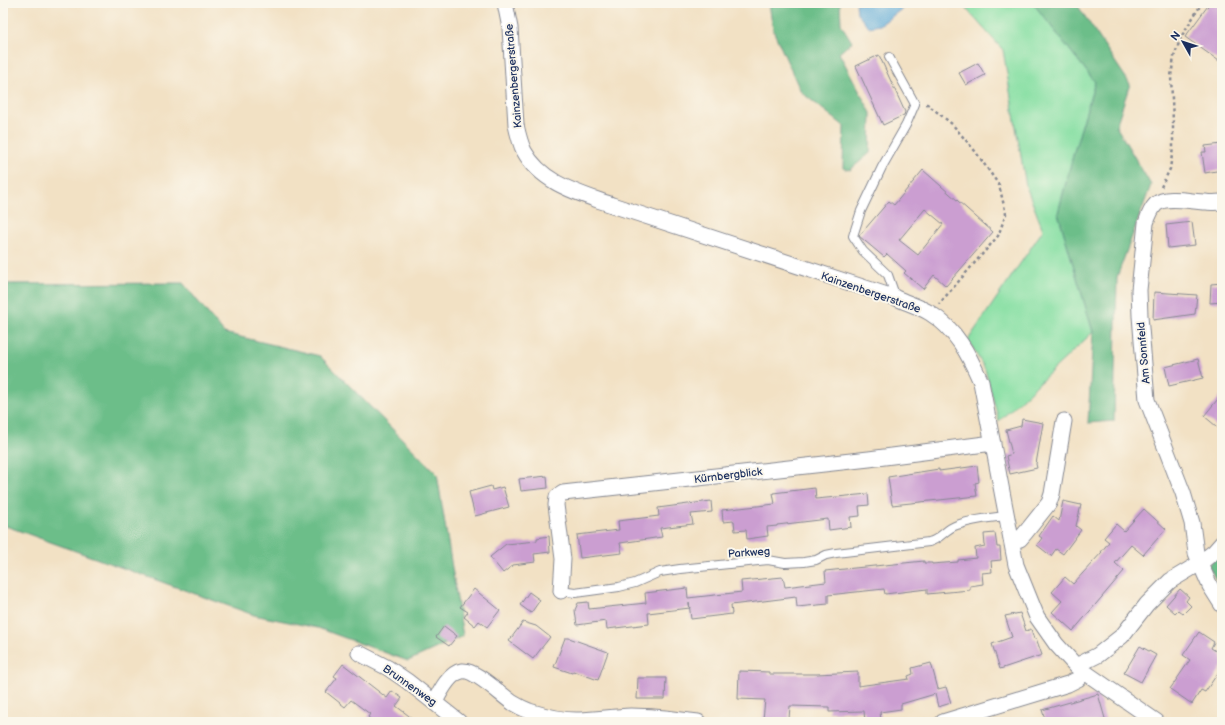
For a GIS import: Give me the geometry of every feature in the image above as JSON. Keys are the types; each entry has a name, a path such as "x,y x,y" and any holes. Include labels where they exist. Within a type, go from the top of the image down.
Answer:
{"street":[{"name":"Kainzenbergerstraße","path":"506,3 510,28 516,125 519,139 524,151 532,163 541,172 561,186 612,205 917,306 931,313 961,341 972,360 981,382 1016,565 1037,616 1052,639 1080,670 1157,722"},
{"path":"1161,201 1173,199 1222,202"},
{"name":"Am Sonnfeld","path":"1161,201 1155,205 1149,213 1146,224 1139,290 1147,400 1183,493 1192,523 1196,553 1210,586 1222,605"},
{"path":"1012,542 1020,539 1049,503 1052,494 1064,422"},
{"name":"Kürnbergblick","path":"561,591 563,559 556,505 557,497 563,493 869,460 993,443"},
{"path":"943,722 1068,684 1078,679 1080,670 1122,636 1147,604 1170,581 1200,563 1214,552 1222,543"},
{"name":"Brunnenweg","path":"358,653 388,668 407,680 459,722"},
{"path":"435,702 452,676 461,671 470,672 514,703 543,715 578,720 630,716 658,716 698,722"}],"lane":[{"path":"890,57 915,104 906,125 882,167 861,210 853,236 863,251 888,275 896,298"},
{"name":"Parkweg","path":"561,591 575,593 619,587 635,583 660,572 680,569 768,560 786,563 804,562 816,560 826,555 836,553 928,542 936,540 957,525 975,520 1006,516"}],"path":[{"path":"1161,201 1161,184 1170,168 1173,148 1171,76 1174,57 1181,37 1202,3"},
{"path":"915,104 927,104 952,124 975,151 998,185 1006,214 998,236 931,313"}],"green space":[{"path":"769,3 840,3 841,24 852,42 839,53 871,113 870,153 850,170 843,168 844,126 801,92 773,30"},
{"path":"961,3 1033,3 1095,82 1058,213 1093,332 999,421 985,369 968,340 1043,230 1026,186 1003,50"},
{"path":"1033,3 1076,3 1130,84 1116,126 1151,185 1117,277 1114,421 1088,423 1093,332 1058,213 1095,82"},
{"path":"183,283 224,333 320,356 437,474 463,636 408,661 318,628 254,615 3,525 3,284"},
{"path":"1222,550 1222,591 1208,565"}],"water":[{"path":"856,3 910,3 880,25 869,27 857,14"}],"building":[{"path":"1210,3 1222,3 1222,63 1185,37"},
{"path":"879,55 905,112 904,115 883,125 856,66"},
{"path":"978,63 985,75 966,85 959,73"},
{"path":"1222,144 1222,170 1205,173 1202,152 1206,152 1205,146"},
{"path":"923,170 993,232 946,286 934,275 923,289 904,273 906,271 887,254 884,257 859,236 889,201 894,205","holes":["925,209 943,224 918,255 899,240"]},
{"path":"1192,222 1195,245 1168,248 1166,225"},
{"path":"1222,283 1222,302 1210,303 1211,284"},
{"path":"1154,292 1197,295 1195,314 1153,320"},
{"path":"1198,359 1203,378 1169,386 1165,367"},
{"path":"1222,394 1222,431 1204,416"},
{"path":"1022,419 1043,423 1036,464 1037,468 1010,474 1006,456 1012,454 1006,430 1021,426"},
{"path":"977,466 979,482 975,483 977,496 892,505 888,477 939,469 939,471"},
{"path":"547,476 548,488 521,491 519,479"},
{"path":"491,486 492,490 503,487 509,507 475,516 469,492"},
{"path":"815,488 816,499 868,494 869,505 859,506 860,516 850,517 851,527 829,530 828,519 767,527 768,536 747,539 746,530 735,531 734,521 723,522 722,510 775,504 773,493"},
{"path":"711,501 712,512 691,514 693,524 660,528 662,537 620,543 622,553 580,558 577,535 619,530 618,521 659,516 658,508"},
{"path":"1063,501 1081,505 1076,526 1081,530 1063,554 1056,549 1051,556 1037,545 1042,538 1039,536 1053,516 1059,521"},
{"path":"1144,509 1166,529 1143,555 1131,545 1115,563 1124,571 1073,631 1052,612 1062,601 1052,592 1065,577 1073,584 1102,552 1109,542 1104,538 1116,524 1124,531"},
{"path":"995,533 997,547 1000,547 1001,560 991,561 992,572 982,573 983,584 970,586 970,590 927,594 927,589 885,594 884,589 828,595 828,604 797,607 796,597 731,605 732,614 691,619 690,608 648,613 649,624 607,629 606,621 577,625 575,610 578,603 588,602 589,609 646,603 645,593 687,588 688,598 742,592 741,581 783,577 785,587 826,582 825,571 924,561 924,563 932,564 958,562 958,560 976,558 975,548 985,546 984,534"},
{"path":"549,536 550,552 534,554 535,562 513,565 503,573 490,557 506,544 537,541 537,538"},
{"path":"474,589 500,610 487,627 479,621 475,626 464,617 468,612 460,607"},
{"path":"1180,589 1189,597 1186,601 1191,606 1183,614 1178,610 1175,613 1166,605"},
{"path":"529,592 540,600 531,613 520,605"},
{"path":"1020,613 1026,631 1031,629 1042,655 1000,669 992,644 1012,637 1005,616"},
{"path":"523,622 536,626 550,637 533,659 509,641"},
{"path":"444,626 457,636 449,646 436,637"},
{"path":"1199,632 1214,642 1211,648 1222,655 1222,667 1205,692 1201,690 1192,704 1170,689 1190,660 1183,655"},
{"path":"565,638 569,638 608,652 598,680 573,671 572,673 554,667"},
{"path":"1140,646 1156,655 1141,682 1124,673"},
{"path":"931,663 938,689 946,687 951,703 938,707 935,694 901,704 901,709 880,712 881,720 865,722 864,711 829,712 829,707 790,706 789,719 763,719 765,700 738,699 739,671 769,672 769,674 858,672 858,686 909,679 908,676 913,674 912,668"},
{"path":"343,664 387,698 392,691 402,698 396,706 417,722 374,722 368,717 370,714 351,700 345,707 326,692 337,678 334,676"},
{"path":"638,678 666,678 665,699 637,699"},
{"path":"1098,694 1106,722 1046,722 1042,710"}]}
